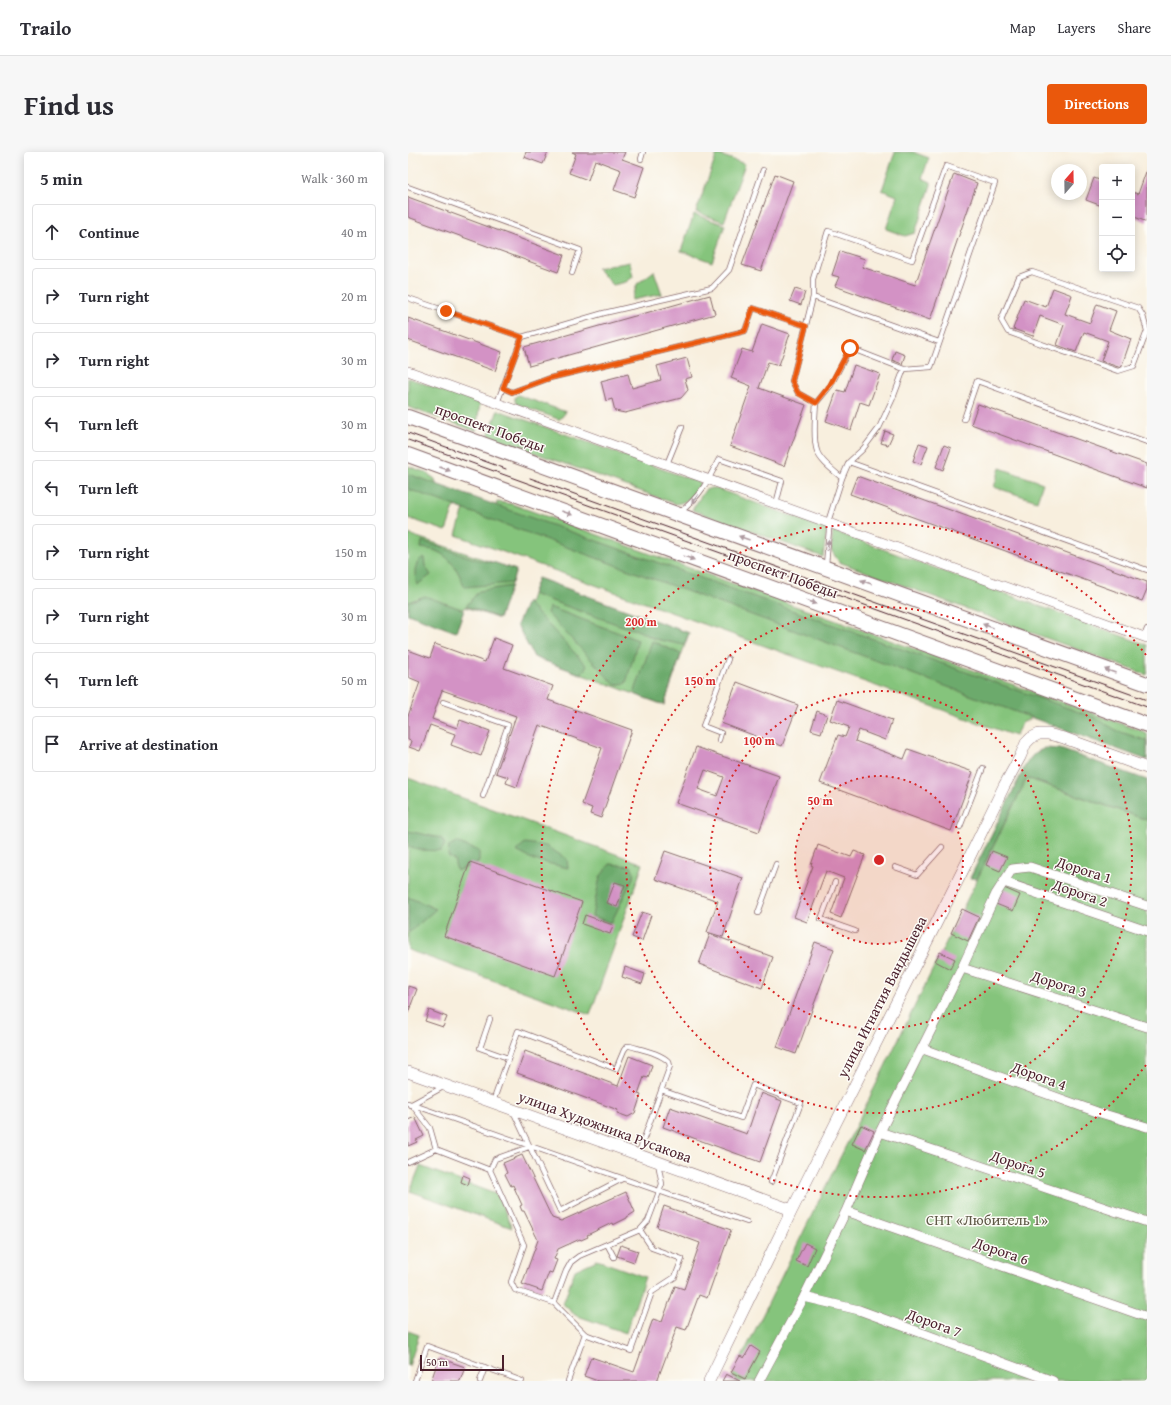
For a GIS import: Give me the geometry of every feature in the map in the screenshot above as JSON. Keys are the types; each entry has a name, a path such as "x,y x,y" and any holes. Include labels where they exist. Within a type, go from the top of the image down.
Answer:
{"main road":[{"name":"проспект Победы","path":"408,417 1147,684"},
{"name":"проспект Победы","path":"408,455 1147,725"}],"street":[{"path":"408,371 776,504 1146,635"},
{"name":"улица Игнатия Вандышева","path":"710,1381 792,1210 1026,743 1031,738 1039,734 1048,734 1064,738 1147,768"},
{"name":"Дорога 1","path":"1004,882 1012,869 1030,867 1147,906"},
{"path":"770,1381 760,1379 804,1297 846,1211 880,1132 962,968 996,894 1004,882"},
{"name":"Дорога 2","path":"1004,882 1147,931"},
{"name":"Дорога 3","path":"962,968 1147,1027"},
{"name":"Дорога 4","path":"923,1048 1097,1112 1147,1127"},
{"name":"улица Художника Русакова","path":"408,1072 792,1210"},
{"name":"Дорога 5","path":"880,1132 1147,1222"},
{"name":"Дорога 6","path":"846,1211 1147,1317"},
{"name":"Дорога 7","path":"804,1297 859,1310 1053,1381"}],"lane":[{"path":"641,159 643,152"},
{"path":"816,403 798,393 792,381 813,297 813,279 828,231 912,260 946,166 995,183 931,367 904,369 850,348 830,385 816,403 815,425 817,451 827,466 842,478"},
{"path":"408,298 522,337 604,313 712,288 729,270 764,170"},
{"path":"408,187 580,250 572,273"},
{"path":"1032,272 1138,308 1145,316 1146,331 1134,366 1118,371 1008,332 1002,320 1018,277 1032,272"},
{"path":"813,297 939,342"},
{"path":"503,388 512,392 550,378 745,331 753,308 806,326"},
{"path":"497,403 522,337"},
{"path":"826,568 829,530 828,522 842,478 849,462 863,449 880,428 904,369"},
{"path":"964,419 977,381 1147,442"},
{"path":"667,464 682,427"},
{"path":"678,514 692,504 709,480 719,459 782,481 776,504"},
{"path":"849,462 1147,570"},
{"path":"719,740 721,733 703,726 728,659"},
{"path":"443,702 508,725 483,796"},
{"path":"960,827 983,768"},
{"path":"895,867 917,875 942,846"},
{"path":"758,913 776,864"},
{"path":"835,882 821,919 855,931"},
{"path":"490,1019 480,1048 508,1058"},
{"path":"493,1102 518,1031 616,1069 627,1046 666,1058 670,1066 638,1155"},
{"path":"410,1105 446,1085"},
{"path":"661,1090 741,1118 753,1086 801,1103 771,1182"},
{"path":"410,1105 747,1222"},
{"path":"410,1105 430,1128 436,1149"},
{"path":"512,1109 560,1211 622,1179"},
{"path":"490,1170 495,1159 529,1146"},
{"path":"408,1162 436,1149 490,1170 524,1245 511,1282 515,1290 554,1303 585,1334 631,1351 652,1292 675,1277 682,1259 652,1248 640,1230"},
{"path":"554,1303 571,1262 579,1256 640,1230 648,1221 662,1184 658,1162"},
{"path":"607,1244 614,1257"},
{"path":"568,1381 585,1334"},
{"path":"415,1381 427,1346 522,1381"},
{"path":"480,1381 486,1367"}],"green space":[{"path":"895,152 913,152 929,158 922,178 931,182 931,185 915,233 905,236 886,229 897,196 882,190"},
{"path":"717,154 745,164 724,222 696,212"},
{"path":"694,214 725,225 712,262 681,251"},
{"path":"630,262 633,277 626,282 613,285 597,268"},
{"path":"654,271 662,294 632,300 637,284"},
{"path":"408,378 480,403 476,431 408,407"},
{"path":"518,395 566,412 560,419 558,419 517,404 515,397"},
{"path":"498,410 701,483 692,497 676,504 488,436"},
{"path":"408,466 425,472 435,479 437,488 458,496 446,531 408,518"},
{"path":"1000,468 1043,483 1037,501 994,487"},
{"path":"408,474 1093,717 1118,731 1147,741 1147,760 408,489"},
{"path":"715,488 827,529 823,557 692,510 705,490"},
{"path":"467,499 495,509 497,502 512,504 1136,729 1137,728 1147,734 1147,755 1034,717 1022,723 1015,736 456,535"},
{"path":"833,531 1147,645 1147,675 839,562 831,550"},
{"path":"408,534 516,570 499,619 465,607 456,632 408,614"},
{"path":"422,541 478,560 496,563 516,570 512,583 464,587 460,576 450,561 436,551 421,548"},
{"path":"424,557 425,566 431,575 417,585 415,569 420,559"},
{"path":"538,578 689,633 664,705 534,657 520,628"},
{"path":"538,578 689,633 684,645 655,639 637,630 532,594"},
{"path":"511,586 499,618 466,606 479,591"},
{"path":"425,596 464,610 456,632 408,614 408,602"},
{"path":"527,602 587,666 581,674 534,657 517,625"},
{"path":"549,607 638,640 626,683 615,685 547,613"},
{"path":"652,641 681,654 664,705 634,694"},
{"path":"1045,748 1060,749 1147,780 1147,820 1027,778 977,879 970,878 1027,762 1035,753"},
{"path":"408,778 643,864 590,1015 408,950"},
{"name":"СНТ «Любитель 1»","path":"1027,778 1147,820 1147,1381 730,1381"},
{"path":"408,831 441,838 445,844 441,851 421,850 408,846"},
{"path":"456,842 479,851 479,862 457,871 454,860 448,856 449,846"},
{"path":"525,843 546,846 567,859 568,868 534,860 516,851"},
{"path":"610,864 631,866 635,874 611,923 592,916 600,877"},
{"path":"408,897 436,909 410,932 408,932"},
{"path":"420,1166 498,1195 512,1228 410,1191"},
{"path":"597,1260 645,1277 626,1333 575,1315 563,1304 575,1270"},
{"path":"408,1331 419,1335 409,1366 408,1366"}],"building":[{"path":"526,152 548,152 543,164 524,157"},
{"path":"572,152 625,152 622,159 644,167 634,197 614,190 621,170 595,160 588,180 569,173 576,154"},
{"path":"1147,169 1147,222 1135,217 1135,193 1138,194"},
{"path":"775,174 793,181 761,271 742,265"},
{"path":"954,174 977,183 930,320 835,286 839,277 832,275 840,251 865,259 862,267 915,285"},
{"path":"1094,178 1099,180 1099,205 1086,200"},
{"path":"408,197 564,255 558,272 408,217"},
{"path":"1053,288 1072,295 1065,314 1090,323 1097,304 1116,311 1109,330 1131,339 1121,368 1101,361 1108,341 1084,332 1076,352 1057,345 1064,325 1040,316 1033,336 1013,329 1024,299 1046,307"},
{"path":"795,289 805,292 801,305 790,301"},
{"path":"710,295 715,314 529,366 524,347"},
{"path":"408,318 502,352 495,371 408,340"},
{"path":"762,324 790,334 779,365 768,362 759,388 806,405 784,466 730,446 751,386 731,378 742,349 752,352"},
{"path":"895,351 905,355 902,364 892,360"},
{"path":"687,358 692,377 685,379 688,390 681,398 625,413 615,411 612,399 606,401 601,381 628,374 632,388 661,380 657,366"},
{"path":"854,365 880,374 869,405 860,402 851,430 826,421 837,390 845,392"},
{"path":"978,404 1147,464 1147,488 971,424"},
{"path":"885,431 893,434 888,445 881,443"},
{"path":"919,443 928,446 921,464 913,461"},
{"path":"944,445 951,448 943,470 936,467"},
{"path":"857,476 1147,582 1147,589 1142,601 850,494"},
{"path":"494,638 512,645 504,668 553,686 548,700 632,730 601,818 590,814 592,808 582,804 602,748 539,725 517,787 506,783 508,777 496,773 516,716 442,690 432,719 457,728 460,720 490,731 481,756 451,745 455,734 430,725 420,751 409,747 411,741 408,740 408,716 420,682 408,677 408,650 430,658 435,644 485,662"},
{"path":"737,682 798,705 782,746 721,723"},
{"path":"837,700 892,720 885,740 859,730 855,741 904,759 908,749 973,772 951,831 820,783 838,735 845,737 849,727 830,720"},
{"path":"817,711 827,715 821,733 811,730"},
{"path":"696,747 779,776 759,832 676,803","holes":["705,770 724,777 717,796 698,789"]},
{"path":"818,845 851,857 854,851 865,855 841,918 831,914 844,878 826,871 807,922 794,917 813,866 811,865"},
{"path":"665,851 743,878 723,937 707,932 718,901 655,879"},
{"path":"992,851 1007,857 1000,871 986,865"},
{"path":"470,862 582,902 555,976 444,936"},
{"path":"615,882 625,885 617,907 607,903"},
{"path":"1004,888 1020,895 1013,911 996,904"},
{"path":"962,909 979,917 968,941 951,933"},
{"path":"642,912 651,915 642,941 632,937"},
{"path":"585,915 613,925 610,934 582,924"},
{"path":"710,934 773,957 762,988 699,964"},
{"path":"815,942 834,949 796,1054 777,1047"},
{"path":"940,952 955,959 950,969 935,961"},
{"path":"625,967 645,974 642,984 622,977"},
{"path":"408,986 417,989 408,1013"},
{"path":"429,1010 447,1017 443,1027 425,1021"},
{"path":"525,1051 618,1086 629,1056 652,1065 648,1078 644,1077 638,1094 641,1095 635,1113 628,1117 617,1113 618,1110 517,1073"},
{"path":"761,1093 782,1101 760,1162 663,1127 670,1107 747,1134"},
{"path":"415,1117 424,1136 416,1140 417,1142 408,1146 408,1120"},
{"path":"861,1125 874,1131 865,1150 852,1144"},
{"path":"522,1155 552,1218 561,1221 626,1192 635,1212 613,1225 612,1223 587,1235 588,1237 558,1249 554,1259 557,1260 552,1273 549,1272 542,1291 522,1284 538,1240 524,1211 522,1211 520,1206 522,1205 513,1185 511,1186 505,1174 507,1173 503,1163"},
{"path":"463,1175 470,1178 468,1185 461,1182"},
{"path":"664,1206 731,1230 707,1298 699,1295 686,1330 677,1327 657,1381 598,1381 584,1376 591,1357 634,1372 653,1319 662,1322 675,1286 684,1289 700,1243 657,1227"},
{"path":"805,1243 815,1248 807,1266 796,1261"},
{"path":"621,1245 638,1251 634,1262 617,1256"},
{"path":"751,1346 760,1352 745,1379 731,1372 740,1356 744,1358"},
{"path":"439,1358 465,1367 460,1381 431,1381"},
{"path":"726,1374 740,1381 722,1381"}],"tram line":[{"path":"408,433 506,469"},
{"path":"408,440 1147,707"},
{"path":"530,478 1147,700"}],"route":[{"path":"446,311 522,337 503,388 512,392 550,378 745,331 753,308 806,326 792,381 798,393 816,403 830,385 850,348"}]}
